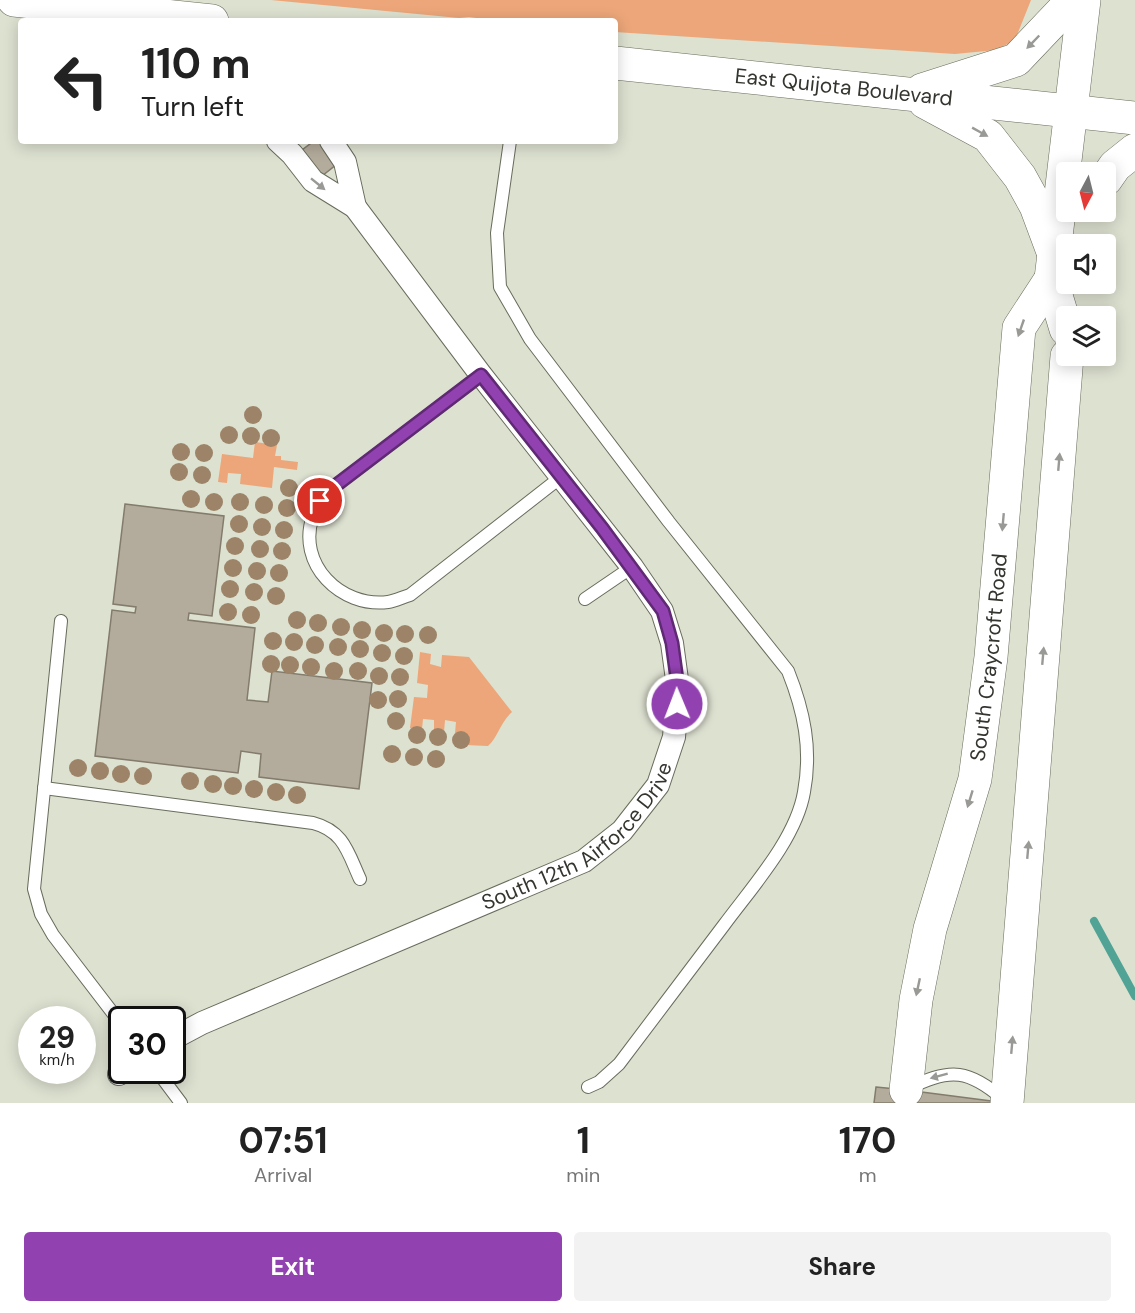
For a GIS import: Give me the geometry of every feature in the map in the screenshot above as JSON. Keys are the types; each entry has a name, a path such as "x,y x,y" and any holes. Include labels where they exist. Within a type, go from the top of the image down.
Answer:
{"street":[{"path":"14,0 111,16 151,18"},
{"path":"910,94 1016,60 1073,0"},
{"path":"1052,266 1084,0"},
{"name":"East Quijota Boulevard","path":"618,63 1135,118"},
{"path":"910,94 988,136 1020,177 1036,206 1061,306"},
{"name":"South 12th Airforce Drive","path":"186,1032 584,861 622,831 658,785 674,737 678,687 672,643 663,611 632,567 481,375 355,207 313,182 292,154 281,144"},
{"name":"South 12th Airforce Drive","path":"333,144 345,162 355,207"},
{"path":"1116,165 1135,150"},
{"name":"South Craycroft Road","path":"906,1090 916,1000 930,929 975,779 991,657 1019,327 1077,222"},
{"path":"1007,1103 1066,366"}],"lane":[{"path":"510,144 497,233 501,287 537,349 669,522 788,671 805,725 808,757 804,794 791,829 767,867 619,1064 599,1082 588,1087"},
{"path":"481,375 335,486 320,501 313,517 310,535 312,555 321,574 335,588 349,597 368,602 389,602 410,594 561,477"},
{"path":"585,599 632,567"},
{"path":"61,621 34,889 41,914 53,935 108,1007"},
{"path":"44,788 326,826 336,833 344,845 360,879"},
{"path":"906,1090 926,1080 951,1073 971,1076 990,1088 1007,1103"},
{"path":"167,1084 181,1103"}],"shaded area":[{"path":"271,0 1031,0 1015,40 996,50 955,54 618,32 618,18 459,18"},
{"path":"255,442 277,445 275,456 281,456 281,460 298,462 297,470 274,467 272,488 240,484 241,474 228,473 227,483 218,482 222,454 253,458"},
{"path":"420,652 431,654 430,664 441,667 442,655 469,657 512,712 488,746 465,745 466,735 455,733 456,722 445,720 444,732 434,731 434,720 423,719 422,729 410,728 414,697 427,698 428,685 417,683"}],"building":[{"path":"310,144 322,144 337,164 322,176 302,150"},
{"path":"125,504 224,516 212,616 189,613 188,620 255,628 247,700 268,702 272,671 372,683 359,789 259,777 261,754 241,751 238,773 95,756 112,610 135,613 136,607 113,604"},
{"path":"876,1087 906,1090 1007,1103 874,1103"}],"waterway":[{"path":"1094,921 1135,996"}],"route":[{"path":"320,501 335,486 481,375 602,528 663,611 672,643 678,687 677,704"}]}
